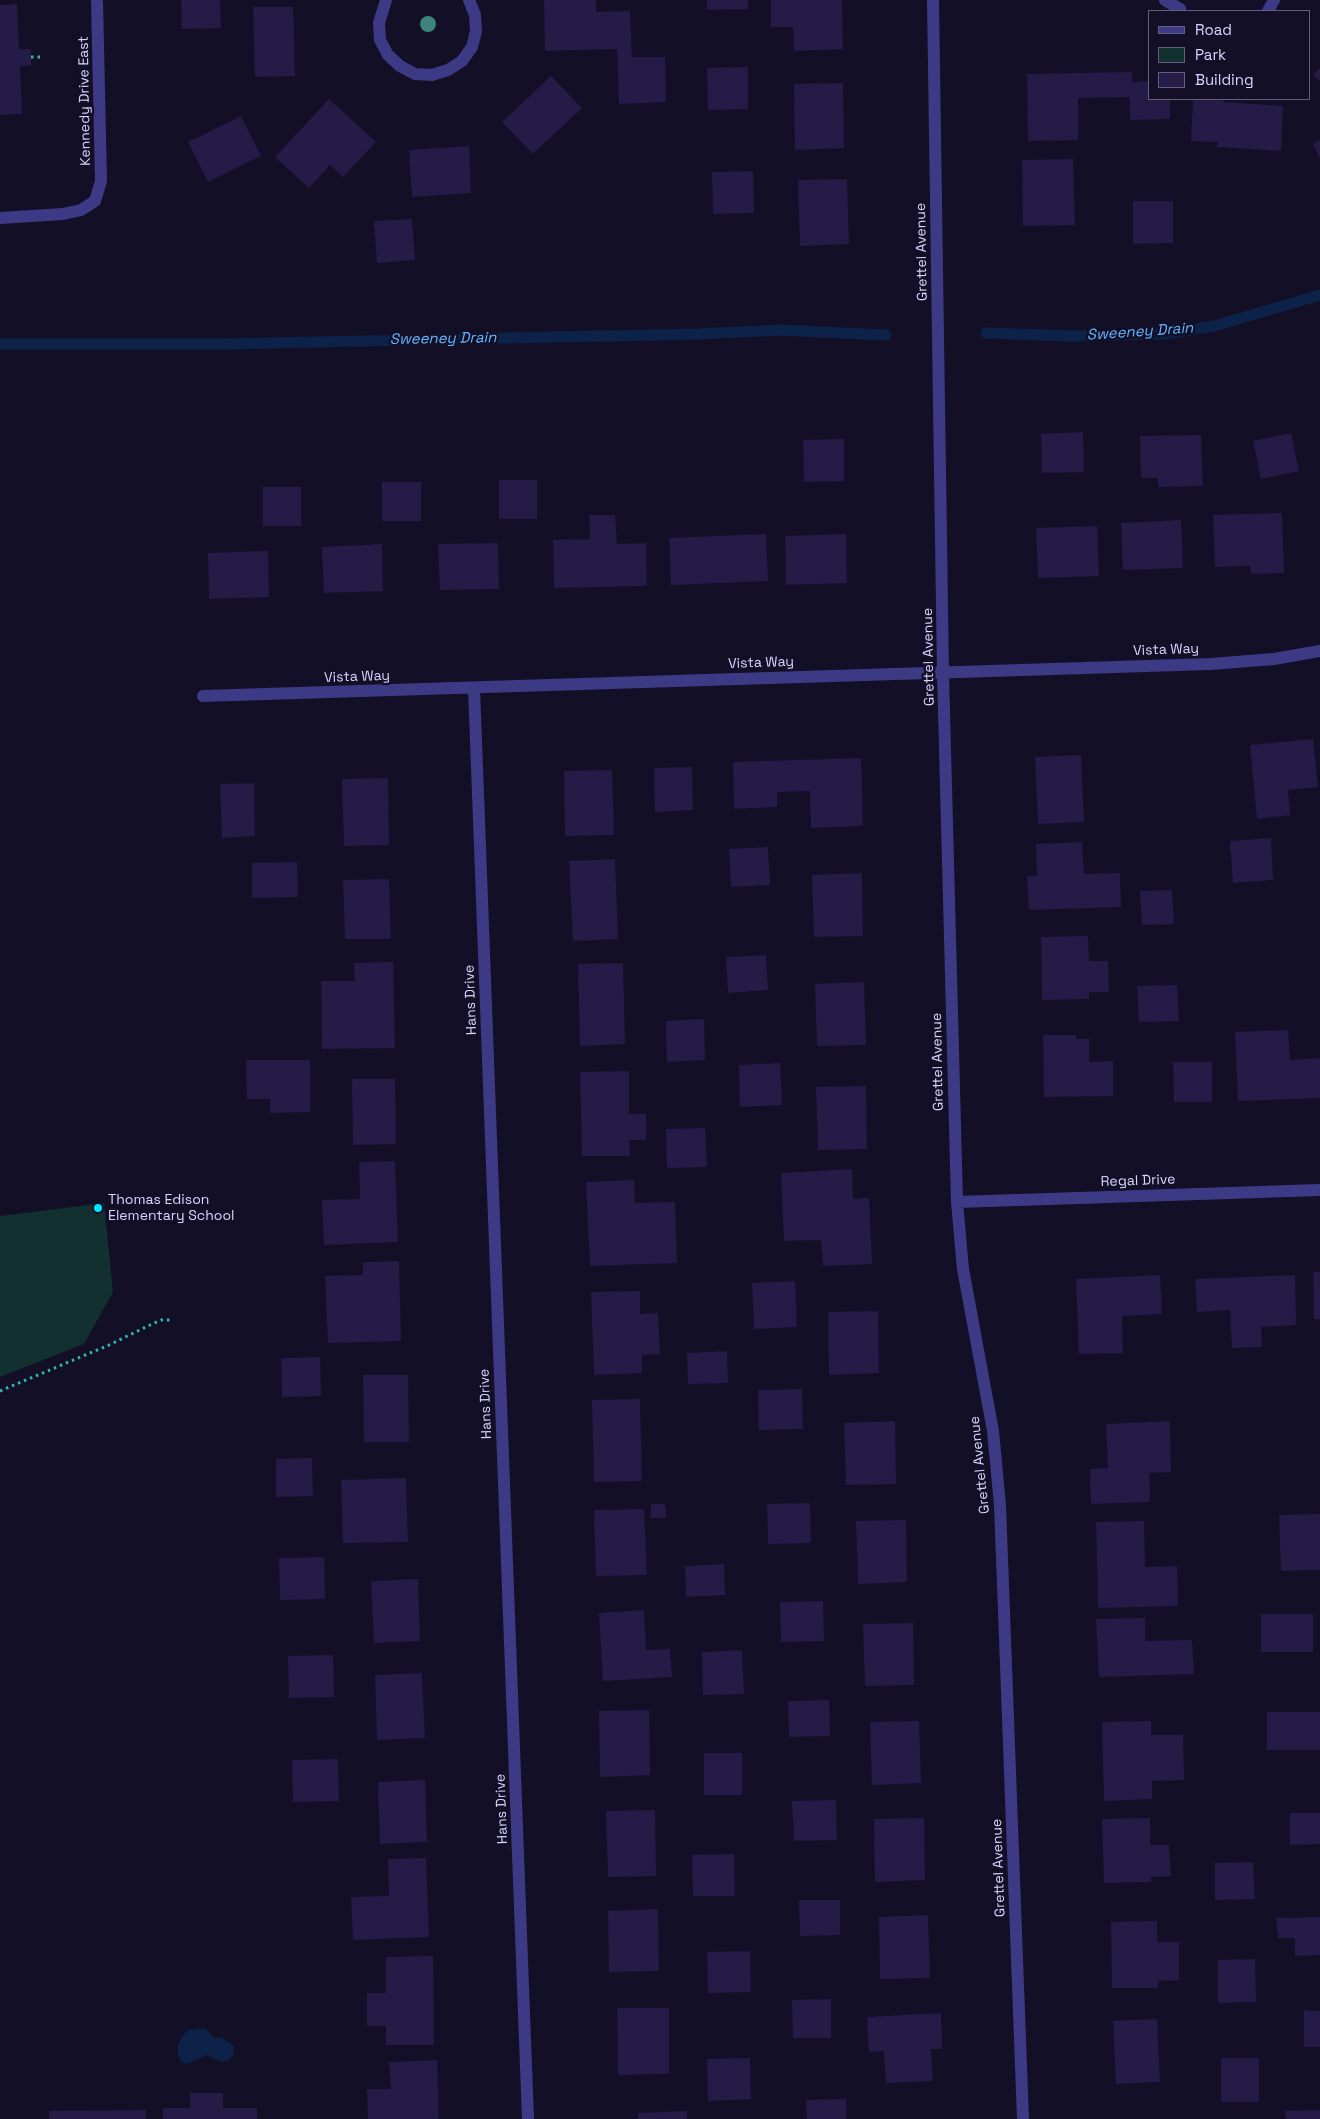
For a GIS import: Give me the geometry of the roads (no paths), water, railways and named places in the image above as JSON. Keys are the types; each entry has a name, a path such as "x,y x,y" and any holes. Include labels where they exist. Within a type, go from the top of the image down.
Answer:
{"street":[{"name":"Kennedy Drive East","path":"0,218 63,214 81,210 95,201 101,181 97,0"},
{"path":"386,0 379,23 380,40 388,55 400,66 415,74 432,75 448,70 462,61 472,47 476,31 475,15 469,0"},
{"name":"Grettel Avenue","path":"933,0 944,673 957,1202 963,1269 993,1431 1000,1505 1023,2119"},
{"path":"1165,0 1178,7"},
{"name":"Vista Way","path":"203,696 1210,664 1274,659 1320,651"},
{"name":"Hans Drive","path":"474,688 528,2119"},
{"name":"Regal Drive","path":"957,1202 1320,1190"}],"water":[{"path":"205,2028 214,2038 221,2037 233,2045 234,2054 229,2060 221,2062 207,2055 187,2064 181,2061 178,2054 178,2045 182,2037 188,2030"}],"waterway":[{"name":"Sweeney Drain","path":"986,333 1073,336 1165,334 1214,326 1320,295"},
{"name":"Sweeney Drain","path":"0,344 222,344 699,334 781,330 886,335"}],"place":[{"name":"Thomas Edison Elementary School","path":"98,1208"}]}
